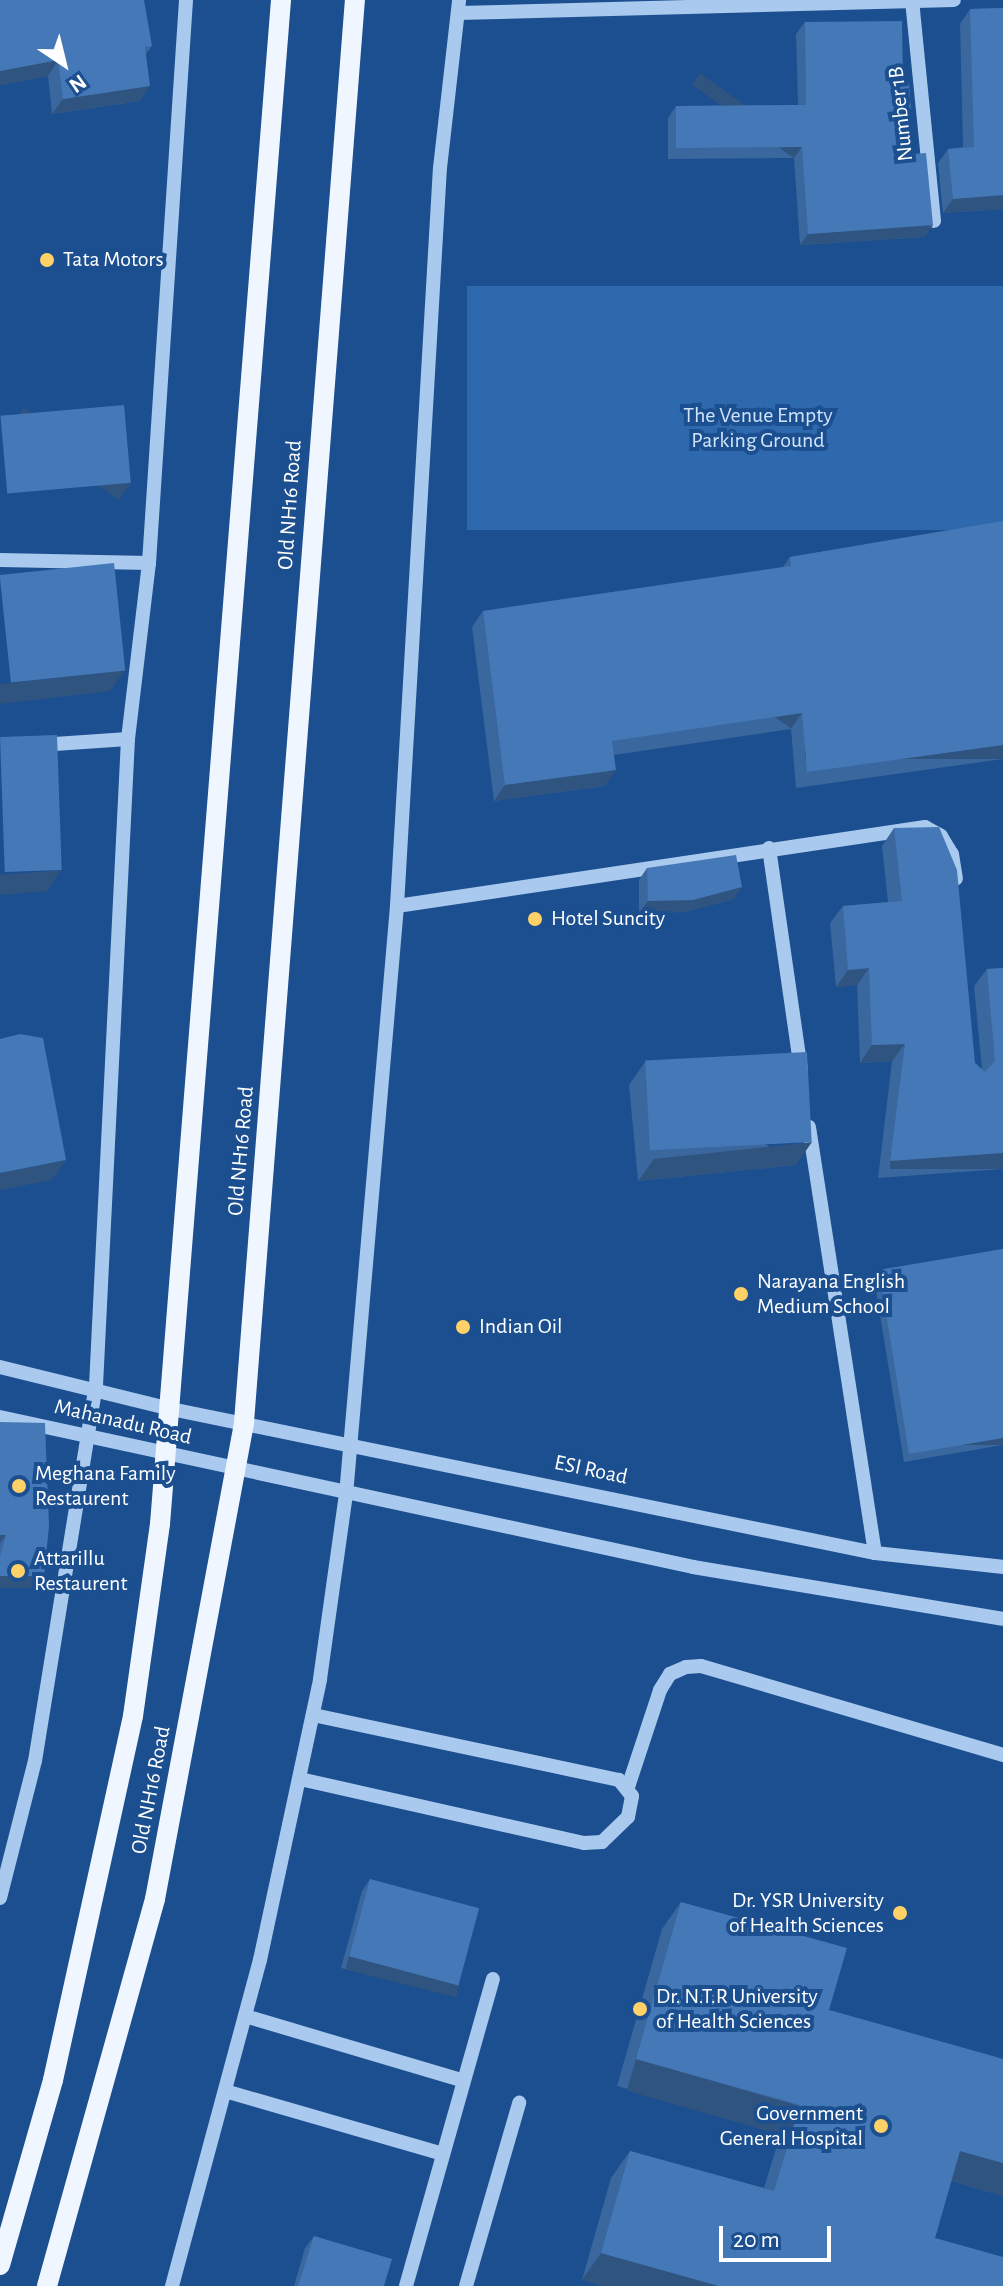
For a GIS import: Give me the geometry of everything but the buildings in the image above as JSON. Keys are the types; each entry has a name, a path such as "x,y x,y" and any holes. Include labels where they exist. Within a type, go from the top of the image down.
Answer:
{"main road":[{"name":"Old NH16 Road","path":"0,2265 53,2080 133,1716 167,1454 281,0"},
{"name":"Old NH16 Road","path":"47,2286 155,1899 244,1422 355,0"}],"street":[{"path":"0,1898 35,1761 96,1386 128,739 149,563 186,0"},
{"path":"172,2286 245,2016 300,1779 313,1715 346,1495 397,906 440,168 459,6 954,0"},
{"name":"Number 1B","path":"912,2 934,221"},
{"path":"0,560 149,563"},
{"path":"29,746 128,739"},
{"path":"397,906 925,827 941,836 952,854 958,901"},
{"path":"769,848 803,1087"},
{"path":"808,1116 875,1553"},
{"name":"Mahanadu Road","path":"0,1367 96,1386 171,1409"},
{"name":"ESI Road","path":"171,1409 351,1442 875,1553 1003,1567"},
{"name":"Mahanadu Road","path":"0,1417 235,1471"},
{"path":"235,1471 693,1567 1003,1619"},
{"path":"300,1779 584,1843 602,1842 616,1833 628,1817 628,1787 660,1690 670,1674 686,1667 701,1666 1003,1755"},
{"path":"313,1715 619,1780 628,1787"},
{"path":"406,2286 493,1979"},
{"path":"245,2016 464,2081"},
{"path":"225,2091 443,2154"},
{"path":"466,2286 519,2103"}],"green space":[{"name":"The Venue Empty Parking Ground","path":"467,286 1003,286 1003,530 467,530"}],"place":[{"name":"Tata Motors","path":"47,260"},
{"name":"Hotel Suncity","path":"535,919"},
{"name":"Narayana English Medium School","path":"741,1294"},
{"name":"Indian Oil","path":"463,1327"},
{"name":"Meghana Family Restaurent","path":"19,1486"},
{"name":"Attarillu Restaurent","path":"18,1571"},
{"name":"Dr. YSR University of Health Sciences","path":"900,1913"},
{"name":"Dr. N.T.R University of Health Sciences","path":"640,2009"},
{"name":"Government General Hospital","path":"881,2126"}]}
